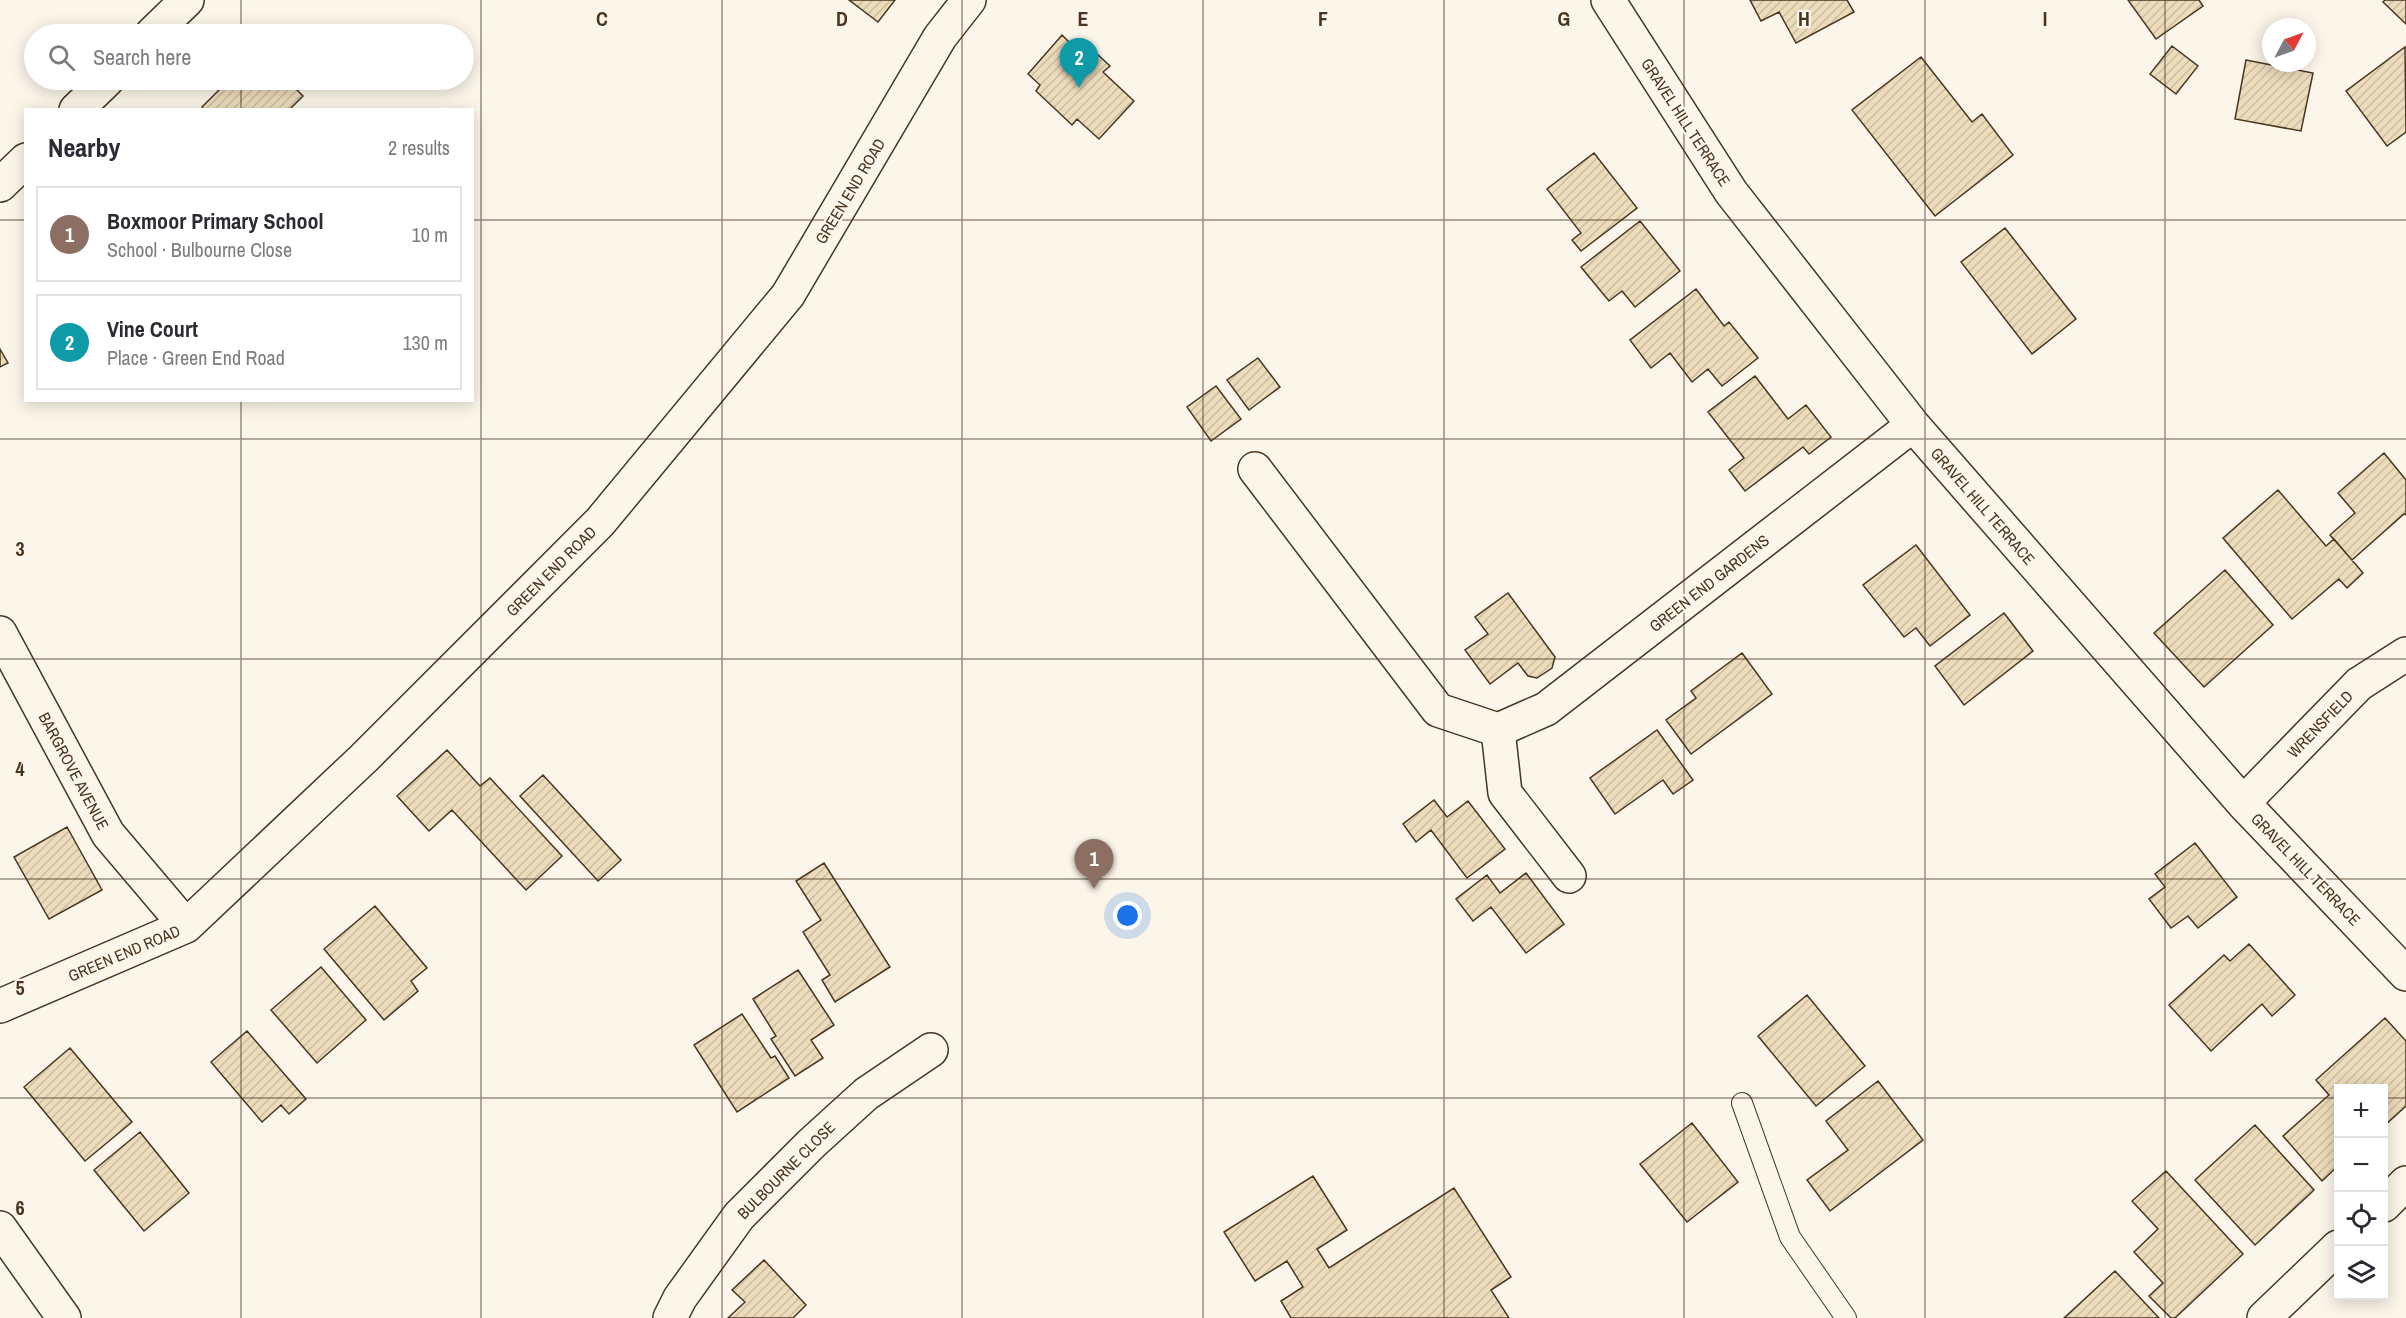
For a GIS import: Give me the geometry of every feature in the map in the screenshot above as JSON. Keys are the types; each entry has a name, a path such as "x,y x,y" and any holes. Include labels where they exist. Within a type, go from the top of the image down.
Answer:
{"street":[{"path":"162,24 187,0"},
{"name":"GREEN END ROAD","path":"0,1006 186,926 364,758 600,522 788,295 940,38 969,0"},
{"name":"GRAVEL HILL TERRACE","path":"1608,0 1731,192 1913,425 2243,803 2406,974"},
{"path":"78,108 97,90"},
{"path":"0,185 24,162"},
{"name":"GREEN END GARDENS","path":"1498,730 1546,709 1913,425"},
{"path":"1255,469 1438,710 1498,730 1504,793 1569,876"},
{"name":"BARGROVE AVENUE","path":"0,633 108,834 186,926"},
{"name":"WRENSFIELD","path":"2243,803 2359,684 2406,654"},
{"name":"BULBOURNE CLOSE","path":"670,1318 680,1298 739,1216 811,1144 866,1094 932,1050"},
{"path":"2388,1200 2406,1183"},
{"path":"0,1228 64,1318"},
{"path":"2264,1318 2334,1251"}],"lane":[{"path":"1743,1103 1790,1237 1846,1318"}],"building":[{"path":"849,0 895,0 878,22"},
{"path":"1750,0 1847,0 1854,12 1796,43 1779,12 1761,21"},
{"path":"2128,0 2199,0 2203,6 2156,39"},
{"path":"2385,0 2406,0 2406,24 2383,2"},
{"path":"1062,35 1074,47 1081,39 1110,66 1103,72 1134,101 1099,139 1077,119 1072,125 1036,91 1040,85 1028,74"},
{"path":"2172,46 2198,66 2176,94 2150,74"},
{"path":"2405,47 2406,132 2387,146 2346,91"},
{"path":"1921,57 1972,122 1982,114 2013,155 1935,216 1852,110"},
{"path":"2246,60 2262,63 2262,72 2313,73 2301,131 2235,119"},
{"path":"219,90 297,90 303,96 291,108 202,107"},
{"path":"1594,153 1637,208 1581,251 1572,240 1581,233 1547,189"},
{"path":"1640,221 1680,271 1635,307 1622,291 1609,301 1581,267"},
{"path":"2005,228 2076,319 2032,354 1961,262"},
{"path":"1696,289 1724,326 1729,322 1758,358 1722,386 1708,369 1692,382 1670,353 1651,368 1630,340"},
{"path":"0,349 8,363 0,367"},
{"path":"1258,358 1280,387 1249,410 1227,380"},
{"path":"1755,376 1788,419 1806,405 1831,437 1809,454 1803,447 1745,491 1729,470 1744,458 1708,412"},
{"path":"1216,386 1241,419 1211,441 1187,407"},
{"path":"2384,453 2406,480 2406,515 2404,514 2352,560 2330,535 2355,513 2338,493"},
{"path":"2278,490 2326,546 2334,539 2363,573 2347,588 2339,579 2292,619 2223,538"},
{"path":"1916,545 1970,615 1930,646 1916,628 1904,637 1863,585"},
{"path":"2225,570 2273,625 2204,687 2154,633"},
{"path":"1508,593 1555,657 1552,668 1537,678 1528,676 1518,663 1490,684 1465,650 1488,634 1475,617"},
{"path":"2004,613 2033,651 1964,705 1935,666"},
{"path":"1742,653 1772,694 1691,754 1666,720 1696,698 1691,691"},
{"path":"1657,730 1693,780 1673,794 1663,780 1615,814 1590,778"},
{"path":"447,750 480,786 490,778 562,856 526,890 452,810 429,831 397,796"},
{"path":"543,775 621,860 598,881 520,796"},
{"path":"1434,800 1447,817 1468,801 1505,849 1467,878 1431,830 1416,842 1403,824"},
{"path":"67,827 102,890 49,919 14,857"},
{"path":"2195,843 2237,897 2198,928 2188,916 2171,928 2149,899 2165,887 2155,874"},
{"path":"824,863 890,967 835,1002 822,980 830,975 803,932 821,920 796,881"},
{"path":"1526,873 1564,924 1526,953 1491,907 1473,921 1456,899 1487,875 1500,893"},
{"path":"375,906 427,968 411,981 418,991 384,1020 324,949"},
{"path":"2249,944 2295,995 2272,1016 2262,1004 2211,1051 2169,1005 2224,955 2230,961"},
{"path":"321,967 366,1020 317,1063 271,1010"},
{"path":"798,970 834,1025 811,1040 823,1058 795,1076 771,1039 776,1036 753,999"},
{"path":"1807,995 1865,1066 1816,1106 1758,1036"},
{"path":"742,1014 771,1058 775,1056 789,1078 737,1112 694,1045"},
{"path":"2385,1018 2406,1041 2406,1106 2388,1122 2388,1084 2334,1084 2334,1170 2322,1181 2283,1136 2329,1095 2316,1080"},
{"path":"247,1031 306,1099 289,1114 281,1105 262,1122 211,1062"},
{"path":"70,1048 132,1122 85,1161 24,1087"},
{"path":"1878,1081 1923,1140 1830,1211 1807,1180 1848,1150 1826,1121"},
{"path":"1692,1123 1738,1182 1687,1222 1640,1164"},
{"path":"2255,1125 2314,1190 2255,1245 2195,1180"},
{"path":"140,1132 189,1193 144,1231 94,1170"},
{"path":"2166,1171 2243,1254 2175,1318 2171,1318 2149,1296 2163,1283 2134,1252 2158,1229 2132,1201"},
{"path":"1313,1176 1347,1230 1317,1249 1329,1268 1454,1188 1511,1277 1491,1290 1509,1318 1291,1318 1281,1301 1303,1287 1287,1261 1255,1281 1224,1232"},
{"path":"764,1260 806,1305 793,1318 728,1318 745,1302 732,1290"},
{"path":"2115,1271 2159,1318 2064,1318"}],"place":[{"name":"Vine Court","path":"1079,88"},
{"name":"Boxmoor Primary School","path":"1094,889"}]}
